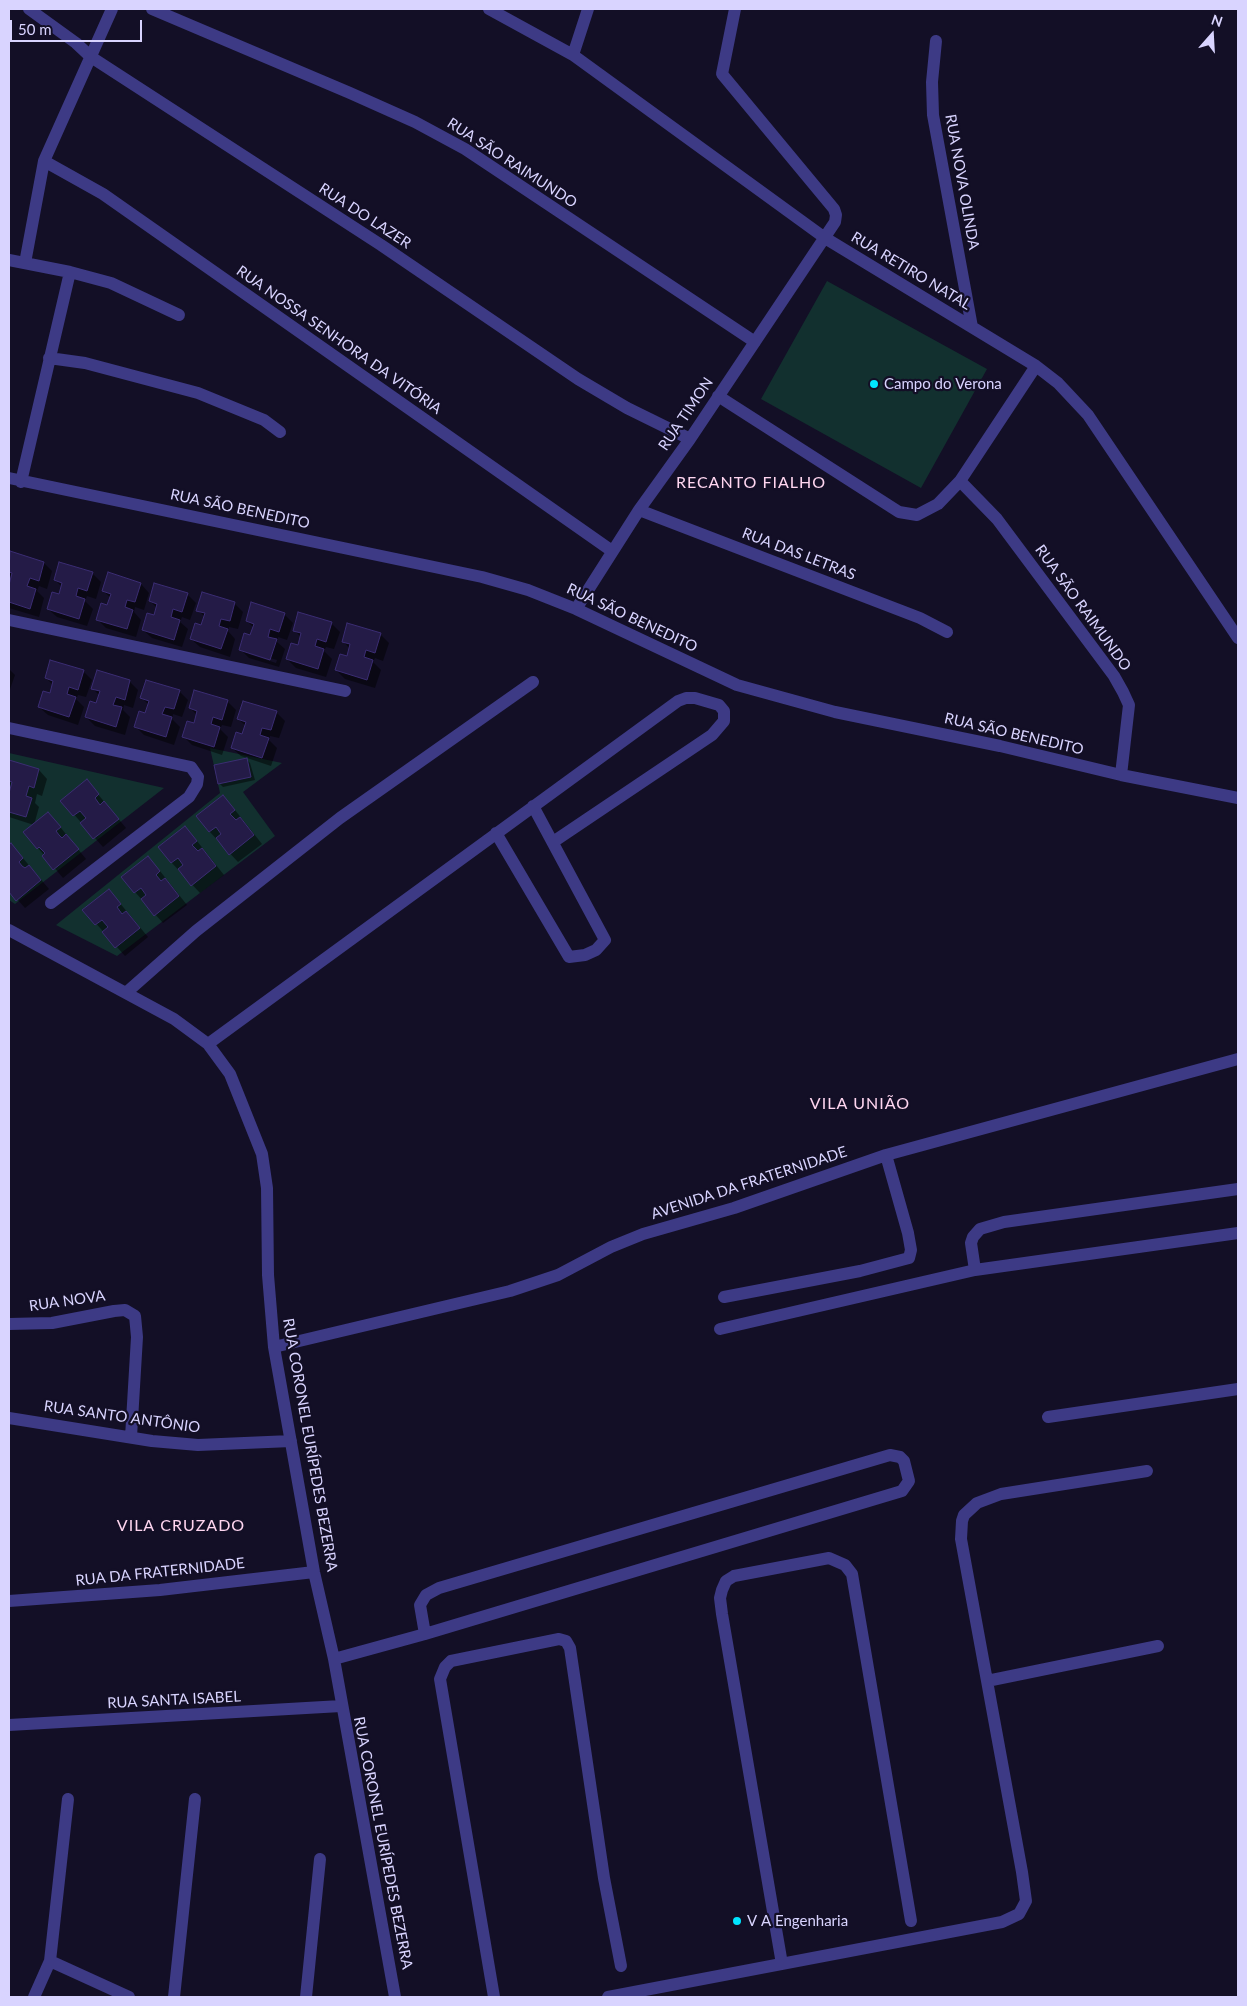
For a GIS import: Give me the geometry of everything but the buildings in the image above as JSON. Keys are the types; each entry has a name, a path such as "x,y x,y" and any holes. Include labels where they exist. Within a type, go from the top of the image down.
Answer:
{"street":[{"name":"RUA DO LAZER","path":"29,9 76,43 91,57 381,245 578,379 634,412 690,439"},
{"path":"25,263 44,161 112,9"},
{"name":"RUA SÃO RAIMUNDO","path":"152,9 366,100 465,148 755,342"},
{"name":"RUA RETIRO NATAL","path":"489,9 573,55 825,238 1036,366 1058,382 1088,414 1238,638"},
{"path":"573,55 588,9"},
{"name":"RUA TIMON","path":"576,609 639,510 690,439 835,222 834,209 722,74 734,9"},
{"name":"RUA NOVA OLINDA","path":"936,41 932,82 933,115 972,327"},
{"name":"RUA NOSSA SENHORA DA VITÓRIA","path":"44,161 104,194 612,551"},
{"path":"9,260 70,272 111,283 178,315"},
{"path":"15,480 49,358 70,272"},
{"path":"49,358 85,363 198,393 264,420 280,432"},
{"path":"718,396 900,512 917,515 927,512 938,504 960,481 1036,366"},
{"name":"RUA SÃO BENEDITO","path":"15,480 135,503 482,577 528,590 576,609 737,686 836,712 1000,746 1121,775 1238,798"},
{"name":"RUA SÃO RAIMUNDO","path":"960,481 996,519 1114,676 1123,692 1129,705 1121,775"},
{"name":"RUA DAS LETRAS","path":"639,510 920,618 946,632"},
{"path":"9,620 345,691"},
{"path":"127,992 196,931 340,818 533,682"},
{"path":"208,1044 678,701 686,698 696,698 718,705 724,711 724,721 712,735 552,842"},
{"path":"9,728 191,767 198,777 197,784 189,797 52,903"},
{"path":"496,832 570,957 585,955 596,950 605,940 534,806"},
{"name":"RUA CORONEL EURÍPEDES BEZERRA","path":"9,930 127,992 174,1019 208,1044 230,1074 262,1154 267,1188 268,1275 274,1347 314,1572 334,1658 341,1706 395,1997"},
{"name":"AVENIDA DA FRATERNIDADE","path":"274,1347 510,1291 558,1275 611,1247 643,1234 734,1208 886,1155 1238,1059"},
{"path":"724,1297 860,1271 909,1258 911,1250 908,1233 886,1155"},
{"path":"975,1270 971,1243 973,1237 980,1229 1004,1222 1238,1189"},
{"path":"720,1329 975,1270 1238,1233"},
{"name":"RUA NOVA","path":"9,1324 52,1323 114,1311 130,1312 135,1316 138,1337 131,1437"},
{"path":"1048,1417 1238,1389"},
{"name":"RUA SANTO ANTÔNIO","path":"9,1418 131,1437 198,1445 291,1441"},
{"path":"334,1658 425,1634 902,1491 909,1481 904,1461 900,1457 890,1455 439,1588 426,1594 420,1605 425,1634"},
{"path":"608,1997 1002,1922 1018,1914 1026,1901 961,1539 961,1527 964,1516 984,1499 1000,1494 1147,1470"},
{"path":"782,1964 722,1614 722,1590 726,1582 734,1576 829,1558 845,1564 852,1574 911,1921"},
{"name":"RUA DA FRATERNIDADE","path":"9,1601 160,1590 314,1572"},
{"path":"494,1997 440,1679 444,1667 451,1661 559,1639 566,1641 570,1648 604,1878 621,1966"},
{"path":"986,1681 1158,1646"},
{"name":"RUA SANTA ISABEL","path":"9,1726 341,1706"},
{"path":"34,1997 50,1961 68,1799"},
{"path":"174,1997 195,1799"},
{"path":"306,1997 320,1859"},
{"path":"50,1961 129,1997"}],"green space":[{"name":"Campo do Verona","path":"827,281 987,369 921,488 761,399"},
{"path":"210,748 282,763 243,792 275,836 117,956 56,925 220,793"},
{"path":"9,753 164,788 15,904 9,900"}],"place":[{"name":"Campo do Verona","path":"874,384"},
{"name":"V A Engenharia","path":"737,1921"}],"district":[{"name":"RECANTO FIALHO","path":"751,483"},
{"name":"VILA UNIÃO","path":"860,1104"},
{"name":"VILA CRUZADO","path":"181,1526"}]}
